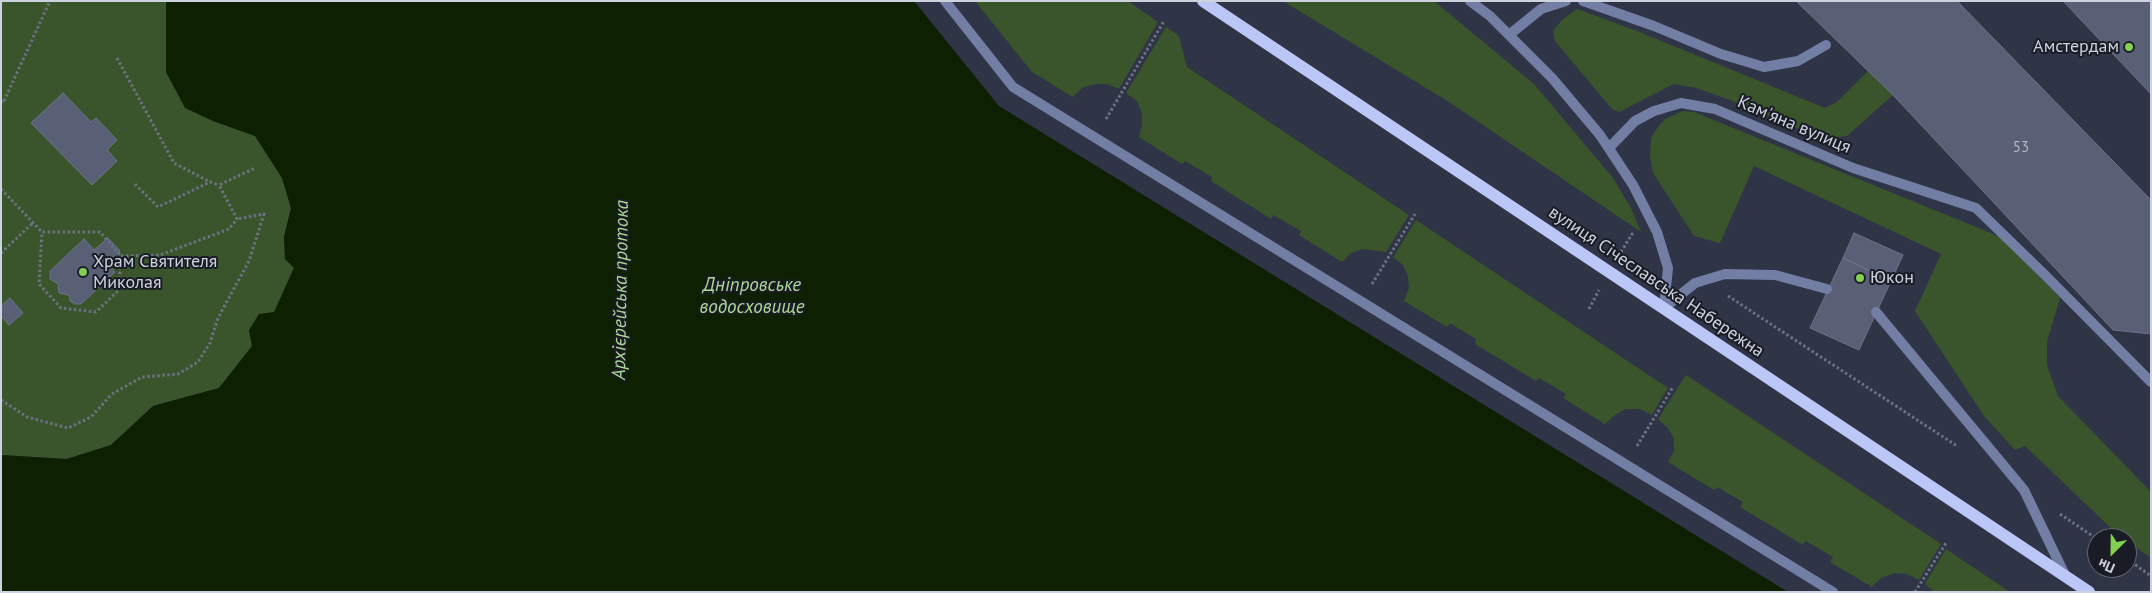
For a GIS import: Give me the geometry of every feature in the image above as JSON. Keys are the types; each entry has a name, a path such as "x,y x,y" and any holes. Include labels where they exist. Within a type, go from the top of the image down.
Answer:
{"main road":[{"name":"вулиця Січеславська Набережна","path":"1203,1 2089,592"}],"street":[{"path":"945,1 1014,87 1834,592"},
{"path":"1470,1 1509,35 1552,78 1608,148 1637,192 1657,232 1668,268 1664,308"},
{"path":"1509,35 1541,8 1566,1"},
{"path":"1583,1 1654,26 1721,54 1764,67 1798,61 1826,45"},
{"name":"Кам'яна вулиця","path":"1608,148 1635,122 1654,111 1681,103 1715,109 1853,168 1976,208 2046,275 2151,382"},
{"path":"1664,308 1695,283 1725,274 1775,275 1828,290"},
{"path":"1876,312 2024,490 2065,575"}],"path":[{"path":"2,104 50,1"},
{"path":"1094,138 1164,21"},
{"path":"117,58 174,163 219,185 238,219"},
{"path":"219,185 255,168"},
{"path":"135,184 158,207 210,182"},
{"path":"1,189 42,232 100,232 121,256 119,290 96,312 61,308 39,284 42,232"},
{"path":"1,400 27,417 68,428 91,416 112,394 142,376 178,374 198,362 210,343 218,318 249,261 264,214 238,219 221,234 209,236 160,255 121,256"},
{"path":"1361,302 1415,214"},
{"path":"1,253 34,224"},
{"path":"1589,309 1632,234 1664,255"},
{"path":"1704,281 1958,447"},
{"path":"1626,465 1673,387"},
{"path":"2056,512 2087,532"},
{"path":"1915,592 1946,543"},
{"path":"2137,566 2151,576"}],"shaded area":[{"path":"1,1 166,1 166,72 213,121 255,136 282,178 291,208 284,237 285,259 294,267 274,313 249,330 252,346 219,388 153,406 111,445 66,459 1,455"},
{"path":"975,1 1128,1 1158,22 1119,89 1107,84 1095,84 1082,88 1073,97 1032,72"},
{"path":"1283,1 1434,1 1534,84 1613,178 1631,208 1641,232 1449,102"},
{"path":"1577,9 1637,31 1825,108 1837,102 1868,71 1893,95 1847,136 1831,138 1818,137 1730,100 1696,88 1674,84 1619,112 1612,109 1555,41 1553,31 1562,20"},
{"path":"1166,27 1179,36 1187,67 1409,215 1386,252 1362,249 1351,253 1342,262 1299,235 1301,231 1273,215 1271,219 1211,181 1212,177 1185,161 1182,164 1139,137 1142,126 1142,114 1137,101 1126,93"},
{"path":"1683,111 1694,112 2003,238 2060,298 2047,342 2047,365 2058,396 2151,492 2151,558 2137,548 2137,528 2111,528 2025,446 2015,450 1984,416 1915,311 1941,254 1754,166 1720,243 1694,236 1653,173 1650,156 1651,138 1665,119"},
{"path":"1416,220 1668,388 1652,415 1640,409 1626,409 1615,415 1605,424 1563,398 1566,394 1539,378 1536,381 1475,344 1476,339 1450,323 1447,327 1404,301 1409,288 1408,276 1403,265 1393,257"},
{"path":"1686,375 1941,544 1919,580 1907,574 1894,573 1881,578 1872,587 1830,562 1833,557 1806,541 1803,545 1740,507 1743,502 1717,487 1714,490 1668,462 1674,451 1674,439 1668,428 1658,419"},
{"path":"1946,549 2010,592 1934,592 1925,584"}],"water":[{"name":"Дніпровське водосховище","path":"166,1 914,1 999,106 1788,592 1,592 1,455 67,459 111,445 153,406 219,388 252,346 249,330 259,314 274,312 294,268 285,259 284,237 291,208 282,178 255,136 213,121 185,108 166,72"}],"building":[{"path":"1796,1 1957,1 2151,200 2151,334 2113,330 1893,95"},
{"name":"Амстердам","path":"2063,1 2151,1 2151,94"},
{"path":"63,93 91,122 96,118 117,140 107,150 117,161 92,185 31,123"},
{"path":"1854,233 1903,255 1891,281 1843,258"},
{"path":"108,238 120,251 106,263 94,250"},
{"name":"Храм Святителя Миколая","path":"84,239 115,272 81,304 75,304 70,301 69,295 59,293 58,284 50,279 50,271"},
{"path":"1843,258 1891,281 1859,350 1810,328"},
{"path":"10,298 23,313 9,325 1,316 1,306"}],"place":[{"name":"Амстердам","path":"2129,47"},
{"name":"Храм Святителя Миколая","path":"83,272"},
{"name":"Юкон","path":"1860,278"}],"water label":[{"name":"Архієрейська протока","path":"621,290"}]}
